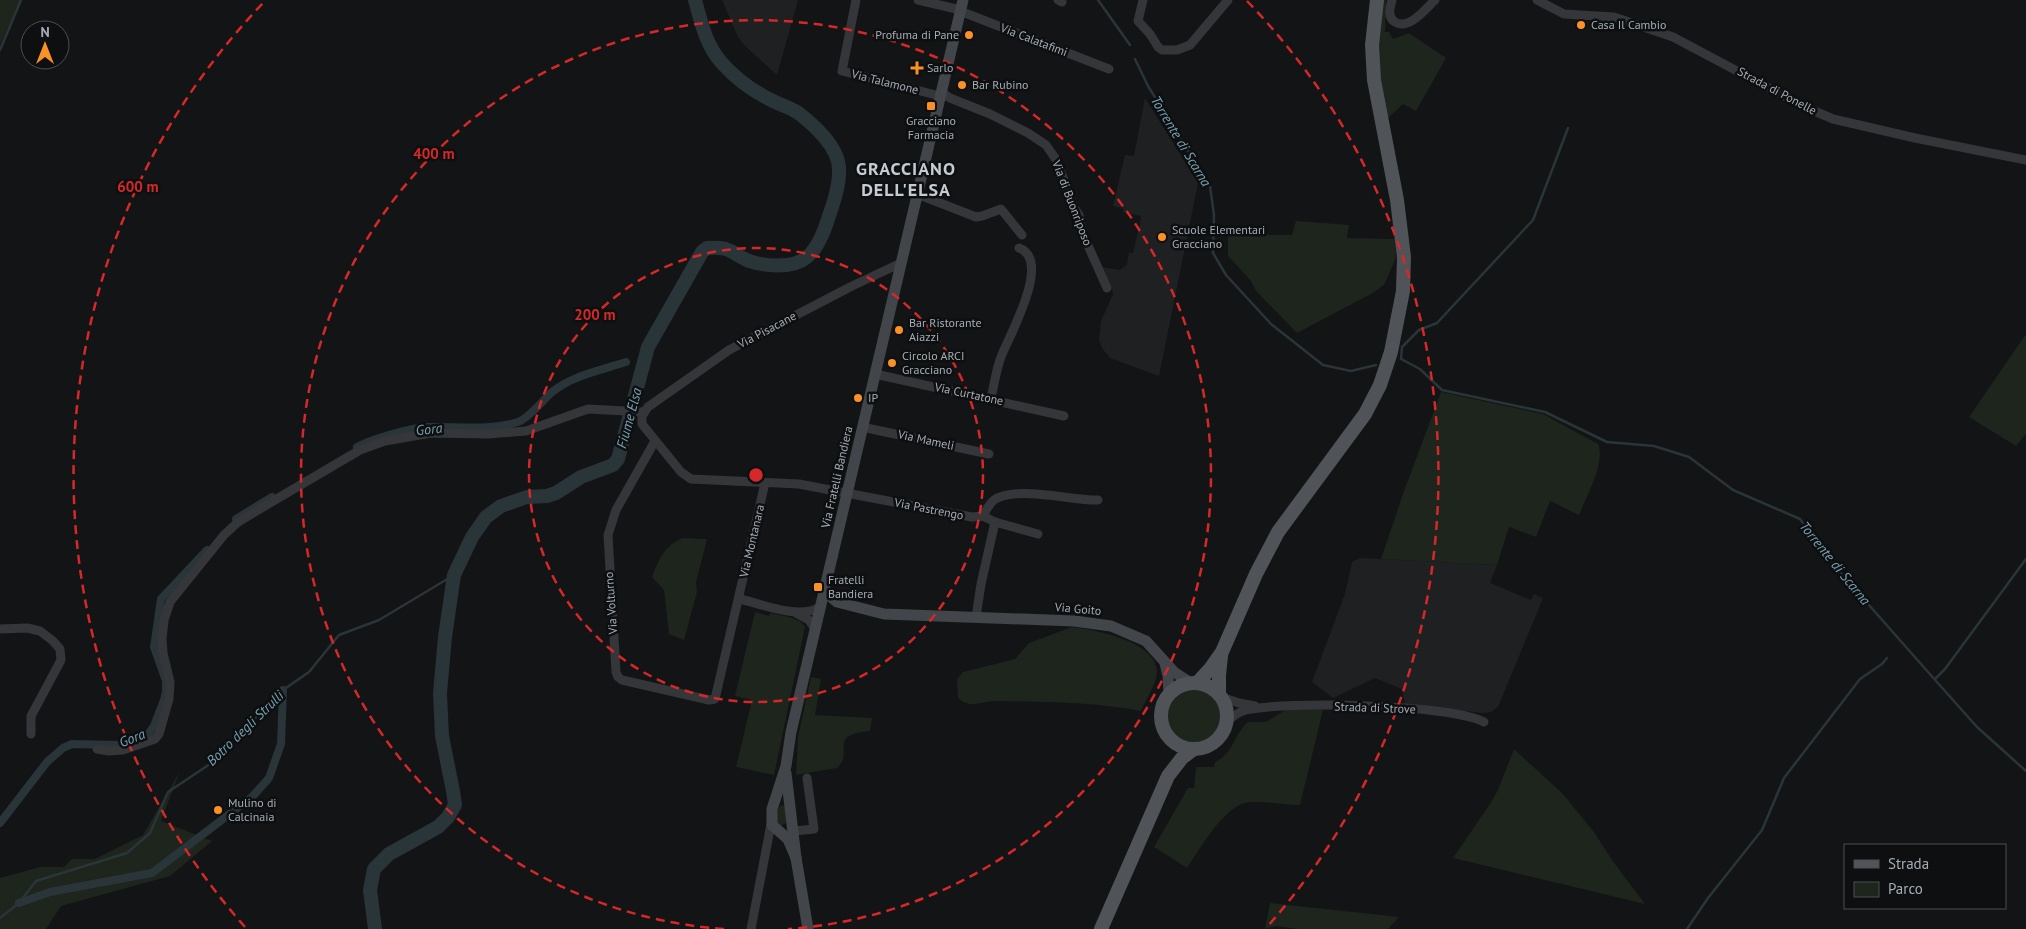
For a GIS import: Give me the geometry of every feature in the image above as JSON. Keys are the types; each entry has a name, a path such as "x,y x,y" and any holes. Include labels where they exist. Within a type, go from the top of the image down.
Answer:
{"main road":[{"path":"1194,683 1210,669 1222,652 1273,539 1365,414 1380,384 1393,345 1403,290 1404,250 1397,200 1374,80 1372,45 1377,0"},
{"name":"Via Fratelli Bandiera","path":"796,858 788,839 774,827 774,803 786,766 795,714 961,7"},
{"name":"Via Goito","path":"824,591 834,600 856,608 887,615 1074,621 1106,625 1142,639 1152,646 1174,672 1194,683"},
{"name":"Via Goito","path":"820,607 856,608"},
{"path":"1168,776 1182,758 1194,749 1205,747 1215,741 1223,733 1227,722 1226,707 1220,695 1218,676 1222,652"},
{"path":"1164,661 1168,676 1169,694"},
{"path":"1102,929 1168,776 1172,753 1170,738 1162,721 1164,702 1169,694 1182,685 1194,683 1212,688 1220,695"},
{"path":"1170,738 1177,744 1194,749"},
{"name":"Via Fratelli Bandiera","path":"786,766 796,858 808,929"},
{"path":"774,803 784,800 790,803"},
{"path":"774,827 788,830 793,828"}],"street":[{"name":"Via Talamone","path":"856,0 841,67 842,71 941,94"},
{"path":"918,0 961,7"},
{"path":"1143,0 1138,21 1158,47 1167,51 1183,49 1190,45 1228,0"},
{"path":"1392,0 1391,18 1398,24 1404,24 1412,21 1435,0"},
{"name":"Strada di Ponelle","path":"1536,0 1564,14 1610,16 1669,35 1805,107 1833,119 2026,160"},
{"name":"Via Calatafimi","path":"961,7 1108,68"},
{"name":"Via di Buonriposo","path":"941,94 993,115 1034,136 1048,147 1057,161 1073,206 1079,215 1082,232 1108,288"},
{"path":"917,194 976,217 1001,209 1022,235"},
{"path":"991,398 1001,358 1024,308 1030,285 1031,268 1029,255 1019,248"},
{"name":"Via Pisacane","path":"639,412 729,350 852,286 901,263"},
{"name":"Via Curtatone","path":"875,374 991,398 1064,416"},
{"path":"97,749 123,750 155,739 159,734 169,699 170,682 163,653 162,639 167,608 173,596 220,539 237,523 354,454 374,445 431,433 488,434 520,432 537,428 584,409 639,412"},
{"name":"Via Pastrengo","path":"639,412 642,422 655,441 683,474 691,479 793,483 972,517 983,516 995,522 1038,534"},
{"name":"Via Mameli","path":"862,427 989,454"},
{"name":"Via Volturno","path":"655,441 616,510 608,535 617,675 625,681 714,700"},
{"name":"Via Montanara","path":"714,700 740,598 765,483"},
{"path":"983,516 994,501 1007,496 1040,494 1098,500"},
{"path":"976,617 981,584 995,522"},
{"path":"740,598 796,612 810,612 820,607"},
{"path":"796,612 809,620 815,629"},
{"path":"0,629 27,628 40,631 60,649 61,660 31,716 31,734"},
{"name":"Strada di Strove","path":"1220,695 1239,703 1265,707 1345,706 1416,710 1470,717 1484,722"},
{"name":"Strada di Strove","path":"1227,722 1242,712 1265,707"},
{"path":"793,828 814,829 807,778"},
{"path":"751,929 774,827"}],"shaded area":[{"path":"722,0 798,0 777,75 744,45 738,37"},
{"name":"Scuole Elementari Gracciano","path":"1145,98 1198,183 1159,376 1110,358 1102,348 1099,340 1101,321 1113,294 1101,267 1120,270 1127,265 1129,253 1133,253 1140,223 1141,216 1123,212 1123,208 1113,206 1125,155 1134,156"},
{"path":"1360,558 1497,565 1490,583 1531,600 1534,594 1543,598 1498,707 1491,712 1484,713 1405,705 1402,689 1375,678 1333,698 1312,682 1345,594 1352,562"}],"green space":[{"path":"0,0 21,0 0,45"},
{"path":"1383,0 1386,0 1385,32 1389,32 1393,39 1409,33 1446,58 1416,111 1403,104 1386,120 1382,99 1378,46"},
{"path":"1296,221 1349,225 1347,238 1395,239 1396,258 1384,285 1371,294 1297,333 1256,291 1251,281 1228,256 1228,234 1292,235"},
{"path":"2026,334 2026,434 2016,446 1969,417"},
{"path":"1441,392 1543,414 1598,444 1600,451 1597,469 1579,515 1550,501 1536,537 1509,527 1497,565 1381,559"},
{"path":"683,538 707,539 696,582 697,592 684,640 669,634 664,590 652,577 667,549"},
{"path":"755,612 769,616 770,613 790,617 799,621 805,627 774,775 736,767 752,700 735,696"},
{"path":"1072,627 1109,634 1136,645 1147,652 1154,661 1157,675 1141,711 1087,704 1052,702 992,701 972,704 963,702 958,698 957,679 963,672 1015,659 1029,643"},
{"path":"811,677 821,679 815,715 872,718 870,731 857,733 845,740 844,756 837,768 796,775 798,737"},
{"path":"1195,688 1210,693 1218,701 1223,716 1218,731 1210,739 1195,744 1180,739 1172,731 1167,716 1172,701 1180,693"},
{"path":"1285,710 1323,710 1300,805 1256,802 1245,803 1236,807 1220,821 1187,868 1154,847 1188,788 1194,788 1196,767 1214,767 1215,762 1222,758 1248,722 1266,722"},
{"path":"1514,749 1563,794 1594,832 1645,904 1453,858 1498,790"},
{"path":"180,771 161,821 212,841 170,876 61,906 46,929 0,929 0,878 40,867 64,867 72,859 95,859 143,835"},
{"path":"784,805 786,807 787,821 781,825 777,823 777,810 780,806"},
{"path":"1270,903 1399,917 1388,929 1298,929 1276,926 1265,929"}],"waterway":[{"path":"0,50 21,0"},
{"name":"Fiume Elsa","path":"375,929 370,890 374,869 389,854 438,827 448,817 455,805 442,736 440,693 445,637 454,575 472,537 486,517 501,506 527,497 547,496 556,493 581,477 613,465 618,459 648,347 702,252 707,248 721,248 749,261 758,263 768,265 795,264 812,253 825,228 835,198 839,176 835,152 824,137 794,110 752,89 732,74 711,48 695,0"},
{"name":"Torrente di Scarna","path":"1098,0 1130,45"},
{"name":"Torrente di Scarna","path":"1135,59 1148,86 1210,186 1214,215 1213,253 1226,275 1271,324 1323,365 1351,371 1376,365"},
{"name":"Torrente di Scarna","path":"1568,128 1533,220 1437,323 1419,330 1402,347 1401,359 1420,369 1442,390 1545,412 1607,442 1654,446 1689,457 1733,490 1800,519 1839,571 1977,727 2026,771"},
{"name":"Gora","path":"357,447 381,437 420,428 484,427 518,422 527,417 560,386 588,374 626,362"},
{"name":"Gora","path":"236,519 272,497"},
{"name":"Gora","path":"0,823 47,762 63,748 72,744 118,745 149,733 154,726 166,691 166,681 154,647 161,599 207,550"},
{"path":"1935,679 1945,669 2026,559"},
{"name":"Botro degli Strulli","path":"0,918 19,903 36,881 127,853 150,833 168,792 213,762 283,690 309,672 339,635 379,620 454,575"},
{"path":"1687,929 1708,898 1762,830 1784,778 1860,679 1882,664 1887,658"},
{"path":"19,903 50,892 152,873 252,797 269,778 281,744 283,690"}],"place":[{"name":"Casa Il Cambio","path":"1581,25"},
{"name":"Profuma di Pane","path":"969,35"},
{"name":"Sarlo","path":"917,68"},
{"name":"Bar Rubino","path":"962,85"},
{"name":"Gracciano Farmacia","path":"931,106"},
{"name":"Scuole Elementari Gracciano","path":"1162,237"},
{"name":"Bar Ristorante Aiazzi","path":"899,330"},
{"name":"Circolo ARCI Gracciano","path":"892,363"},
{"name":"IP","path":"858,398"},
{"name":"Fratelli Bandiera","path":"818,587"},
{"name":"Mulino di Calcinaia","path":"218,810"}],"district":[{"name":"GRACCIANO DELL'ELSA","path":"906,179"}]}
